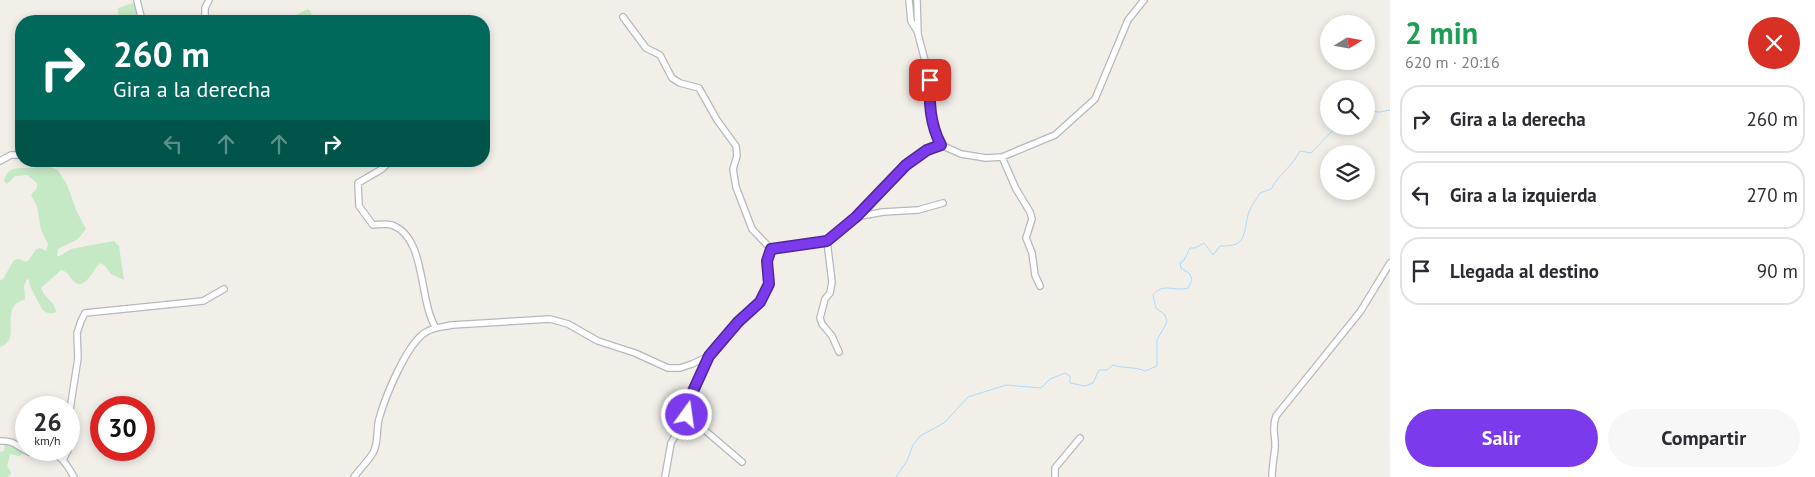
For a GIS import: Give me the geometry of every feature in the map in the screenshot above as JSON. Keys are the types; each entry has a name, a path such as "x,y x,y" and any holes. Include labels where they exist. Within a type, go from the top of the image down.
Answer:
{"street":[{"path":"138,0 141,15"},
{"path":"205,15 205,8 209,0"},
{"path":"909,0 911,21 918,34"},
{"path":"917,0 918,34 930,80 930,102 934,131 941,145 962,154 986,158 1002,157 1055,135 1095,99 1128,20 1144,0"},
{"path":"623,17 646,48 660,54 672,78 680,83 699,88 717,120 736,146 737,156 733,169 736,187 752,229 771,249"},
{"path":"771,249 827,241 856,217 906,165 927,150 941,145"},
{"path":"0,161 15,155"},
{"path":"1002,157 1016,189 1030,212 1032,219 1026,238 1032,253 1035,275 1040,286"},
{"path":"384,167 358,183 359,206 373,225 392,225 400,229 410,242 420,269 431,319 436,328"},
{"path":"856,217 883,212 918,210 942,203"},
{"path":"827,241 832,282 820,318 822,324 832,336 839,352"},
{"path":"665,477 671,443 687,415 689,400 709,356 738,322 760,302 769,284 767,261 771,249"},
{"path":"1272,477 1275,448 1272,426 1276,416 1360,312 1390,264"},
{"path":"72,396 78,358 78,333 85,313 203,301 224,289"},
{"path":"354,477 373,453 377,440 379,418 409,349 424,333 436,328 535,319 550,320 568,324 598,341 635,353 668,368 680,368 709,356"},
{"path":"687,415 742,462"},
{"path":"1055,477 1055,468 1080,438"},
{"path":"0,440 15,443"},
{"path":"64,461 74,477"}],"green space":[{"path":"133,3 137,4 139,15 119,15 118,8"},
{"path":"308,9 312,15 296,15"},
{"path":"50,167 58,170 67,185 77,212 86,229 78,239 58,249 57,256 71,249 114,241 119,246 124,280 111,274 100,263 86,281 80,284 76,283 66,272 61,270 41,288 55,308 56,312 51,313 45,312 42,309 27,279 24,286 25,299 16,304 12,310 11,334 6,344 0,347 0,280 3,279 14,260 19,259 26,262 36,249 40,248 46,251 48,244 41,230 37,206 31,195 37,188 37,183 27,175 15,176 7,184 4,181 11,170"},
{"path":"5,445 10,446 15,448 15,455 10,454 7,466 11,474 8,477 0,477 0,452 4,451"}],"waterway":[{"path":"1375,112 1390,110"},
{"path":"896,477 920,436 944,423 968,397 1006,385 1041,388 1050,379 1065,373 1070,376 1070,383 1085,386 1093,383 1099,370 1107,370 1113,365 1145,371 1157,366 1157,340 1167,322 1165,315 1156,308 1153,295 1165,288 1188,288 1192,280 1190,274 1181,268 1180,263 1184,260 1190,248 1195,248 1204,243 1213,255 1220,246 1229,246 1239,242 1244,234 1249,212 1260,193 1271,189 1300,151 1311,153 1328,135"}],"route":[{"path":"687,415 689,400 709,356 747,312 760,302 769,284 767,261 771,249 827,241 856,217 906,165 927,150 941,145 934,131 931,112 930,80"}]}
